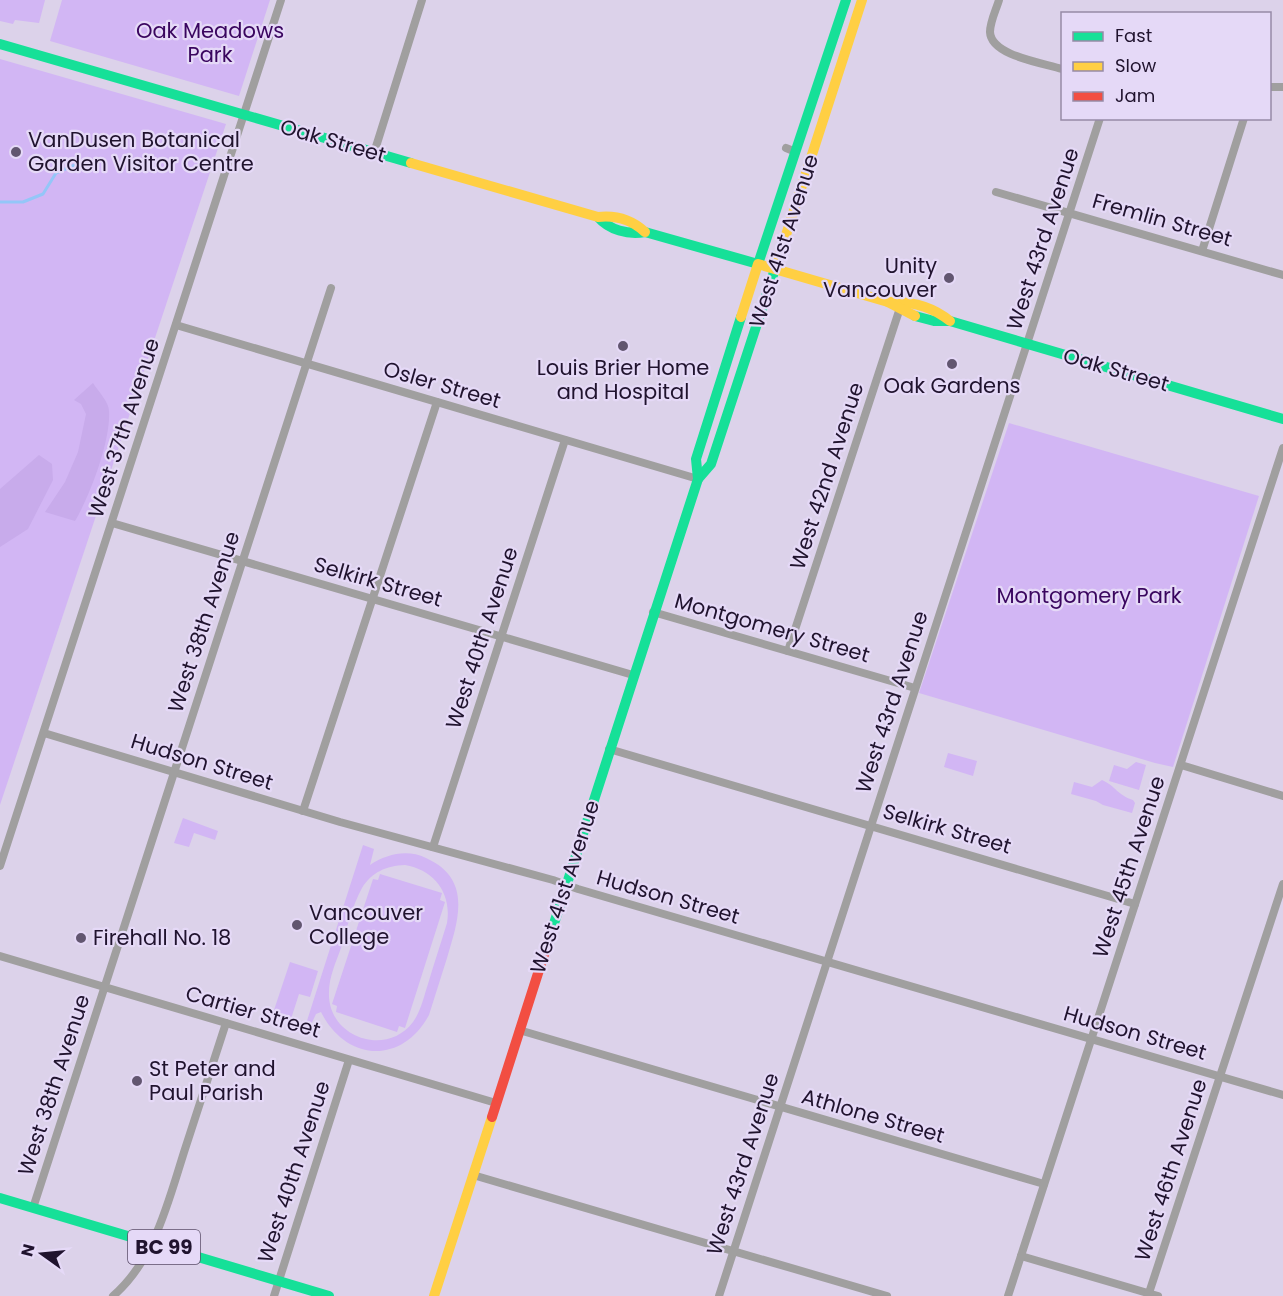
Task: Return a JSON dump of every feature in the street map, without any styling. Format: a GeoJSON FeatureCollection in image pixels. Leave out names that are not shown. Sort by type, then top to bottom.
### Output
{"type":"FeatureCollection","features":[{"type":"Feature","properties":{"kind":"main road","name":"West 41st Avenue"},"geometry":{"type":"LineString","coordinates":[[698,479],[696,459],[758,264],[791,150],[846,0]]}},
{"type":"Feature","properties":{"kind":"main road","name":"West 41st Avenue"},"geometry":{"type":"LineString","coordinates":[[434,1296],[653,612],[698,479],[711,464],[862,0]]}},
{"type":"Feature","properties":{"kind":"main road","name":"Oak Street"},"geometry":{"type":"LineString","coordinates":[[0,44],[598,217],[605,225],[633,234],[645,232],[888,302],[902,301],[941,312],[950,321]]}},
{"type":"Feature","properties":{"kind":"main road"},"geometry":{"type":"LineString","coordinates":[[791,150],[811,156]]}},
{"type":"Feature","properties":{"kind":"main road","name":"Oak Street"},"geometry":{"type":"LineString","coordinates":[[888,302],[899,311],[938,322],[950,321],[1283,419]]}},
{"type":"Feature","properties":{"kind":"main road","name":"BC 99"},"geometry":{"type":"LineString","coordinates":[[0,1198],[329,1296]]}},
{"type":"Feature","properties":{"kind":"street","name":"West 37th Avenue"},"geometry":{"type":"LineString","coordinates":[[0,866],[281,0]]}},
{"type":"Feature","properties":{"kind":"street"},"geometry":{"type":"LineString","coordinates":[[374,153],[422,0]]}},
{"type":"Feature","properties":{"kind":"street"},"geometry":{"type":"LineString","coordinates":[[999,0],[990,32],[992,40],[1005,52],[1061,69]]}},
{"type":"Feature","properties":{"kind":"street","name":"West 43rd Avenue"},"geometry":{"type":"LineString","coordinates":[[719,1296],[1099,120]]}},
{"type":"Feature","properties":{"kind":"street"},"geometry":{"type":"LineString","coordinates":[[1202,251],[1243,120]]}},
{"type":"Feature","properties":{"kind":"street","name":"Fremlin Street"},"geometry":{"type":"LineString","coordinates":[[996,192],[1283,275]]}},
{"type":"Feature","properties":{"kind":"street","name":"West 38th Avenue"},"geometry":{"type":"LineString","coordinates":[[33,1208],[331,288]]}},
{"type":"Feature","properties":{"kind":"street","name":"West 42nd Avenue"},"geometry":{"type":"LineString","coordinates":[[788,651],[899,311]]}},
{"type":"Feature","properties":{"kind":"street","name":"Osler Street"},"geometry":{"type":"LineString","coordinates":[[176,325],[698,479]]}},
{"type":"Feature","properties":{"kind":"street"},"geometry":{"type":"LineString","coordinates":[[303,811],[437,402]]}},
{"type":"Feature","properties":{"kind":"street","name":"West 40th Avenue"},"geometry":{"type":"LineString","coordinates":[[433,848],[565,440]]}},
{"type":"Feature","properties":{"kind":"street","name":"West 45th Avenue"},"geometry":{"type":"LineString","coordinates":[[1008,1296],[1283,448]]}},
{"type":"Feature","properties":{"kind":"street","name":"Selkirk Street"},"geometry":{"type":"LineString","coordinates":[[112,523],[633,675]]}},
{"type":"Feature","properties":{"kind":"street","name":"Montgomery Street"},"geometry":{"type":"LineString","coordinates":[[653,612],[915,688]]}},
{"type":"Feature","properties":{"kind":"street","name":"Hudson Street"},"geometry":{"type":"LineString","coordinates":[[44,733],[303,811],[566,885],[1283,1095]]}},
{"type":"Feature","properties":{"kind":"street","name":"Selkirk Street"},"geometry":{"type":"LineString","coordinates":[[609,749],[1136,904]]}},
{"type":"Feature","properties":{"kind":"street"},"geometry":{"type":"LineString","coordinates":[[1181,765],[1283,796]]}},
{"type":"Feature","properties":{"kind":"street","name":"West 46th Avenue"},"geometry":{"type":"LineString","coordinates":[[1152,1295],[1283,884]]}},
{"type":"Feature","properties":{"kind":"street","name":"Cartier Street"},"geometry":{"type":"LineString","coordinates":[[0,956],[496,1103]]}},
{"type":"Feature","properties":{"kind":"street"},"geometry":{"type":"LineString","coordinates":[[113,1296],[132,1277],[160,1224],[226,1023]]}},
{"type":"Feature","properties":{"kind":"street","name":"Athlone Street"},"geometry":{"type":"LineString","coordinates":[[519,1030],[1044,1184]]}},
{"type":"Feature","properties":{"kind":"street","name":"West 40th Avenue"},"geometry":{"type":"LineString","coordinates":[[274,1296],[349,1060]]}},
{"type":"Feature","properties":{"kind":"street"},"geometry":{"type":"LineString","coordinates":[[473,1175],[887,1296]]}},
{"type":"Feature","properties":{"kind":"street"},"geometry":{"type":"LineString","coordinates":[[1021,1256],[1152,1295]]}},
{"type":"Feature","properties":{"kind":"green space"},"geometry":{"type":"Polygon","coordinates":[[[0,0],[45,0],[39,23],[15,20],[13,24],[0,21],[0,0]]]}},
{"type":"Feature","properties":{"kind":"green space","name":"Oak Meadows Park"},"geometry":{"type":"Polygon","coordinates":[[[62,0],[270,0],[239,96],[50,41],[62,0]]]}},
{"type":"Feature","properties":{"kind":"green space"},"geometry":{"type":"Polygon","coordinates":[[[0,59],[226,124],[0,805],[0,59]]]}},
{"type":"Feature","properties":{"kind":"green space","name":"Montgomery Park"},"geometry":{"type":"Polygon","coordinates":[[[1009,423],[1259,496],[1173,767],[919,693],[1009,423]]]}},
{"type":"Feature","properties":{"kind":"green space"},"geometry":{"type":"Polygon","coordinates":[[[948,753],[977,761],[973,776],[944,767],[948,753]]]}},
{"type":"Feature","properties":{"kind":"green space"},"geometry":{"type":"Polygon","coordinates":[[[1136,762],[1146,765],[1139,790],[1109,781],[1114,765],[1127,769],[1136,762]]]}},
{"type":"Feature","properties":{"kind":"green space"},"geometry":{"type":"Polygon","coordinates":[[[1102,780],[1123,796],[1133,800],[1135,803],[1132,813],[1071,794],[1074,782],[1092,787],[1102,780]]]}},
{"type":"Feature","properties":{"kind":"green space"},"geometry":{"type":"Polygon","coordinates":[[[183,818],[218,831],[215,840],[194,833],[189,847],[174,843],[183,818]]]}},
{"type":"Feature","properties":{"kind":"green space"},"geometry":{"type":"Polygon","coordinates":[[[363,845],[374,849],[370,865],[383,858],[404,853],[419,855],[441,867],[451,877],[456,889],[458,916],[429,1015],[418,1031],[404,1043],[390,1049],[374,1051],[359,1048],[345,1041],[332,1029],[321,1012],[316,1014],[309,1029],[305,1027],[363,845]],[[405,865],[386,868],[366,882],[355,902],[331,975],[329,992],[331,1008],[337,1021],[348,1031],[360,1037],[374,1040],[388,1039],[402,1033],[413,1022],[422,1003],[447,923],[448,912],[444,893],[439,885],[424,872],[405,865]]]}},
{"type":"Feature","properties":{"kind":"green space"},"geometry":{"type":"Polygon","coordinates":[[[380,874],[442,893],[440,900],[445,902],[405,1028],[399,1026],[397,1032],[336,1012],[337,1006],[332,1004],[373,879],[378,880],[380,874]]]}},
{"type":"Feature","properties":{"kind":"green space"},"geometry":{"type":"Polygon","coordinates":[[[290,962],[318,971],[310,997],[299,994],[291,1019],[273,1013],[290,962]]]}},
{"type":"Feature","properties":{"kind":"shaded area"},"geometry":{"type":"Polygon","coordinates":[[[93,383],[107,404],[109,423],[98,468],[75,521],[45,512],[65,482],[78,452],[86,414],[81,404],[74,400],[93,383]]]}},
{"type":"Feature","properties":{"kind":"shaded area"},"geometry":{"type":"Polygon","coordinates":[[[39,455],[52,464],[53,480],[28,529],[0,547],[0,489],[39,455]]]}},
{"type":"Feature","properties":{"kind":"waterway"},"geometry":{"type":"LineString","coordinates":[[0,202],[23,202],[43,194],[56,173],[84,161]]}},
{"type":"Feature","properties":{"kind":"traffic: fast"},"geometry":{"type":"LineString","coordinates":[[598,217],[602,222],[619,230],[632,233],[645,232],[758,264],[846,0]]}},
{"type":"Feature","properties":{"kind":"traffic: fast"},"geometry":{"type":"LineString","coordinates":[[0,44],[411,163]]}},
{"type":"Feature","properties":{"kind":"traffic: fast"},"geometry":{"type":"LineString","coordinates":[[698,479],[711,464],[775,269]]}},
{"type":"Feature","properties":{"kind":"traffic: fast"},"geometry":{"type":"LineString","coordinates":[[915,316],[934,321],[950,321],[1283,419]]}},
{"type":"Feature","properties":{"kind":"traffic: fast"},"geometry":{"type":"LineString","coordinates":[[549,939],[698,479],[696,459],[741,317]]}},
{"type":"Feature","properties":{"kind":"traffic: fast"},"geometry":{"type":"LineString","coordinates":[[0,1198],[329,1296]]}},
{"type":"Feature","properties":{"kind":"traffic: slow"},"geometry":{"type":"LineString","coordinates":[[775,269],[862,0]]}},
{"type":"Feature","properties":{"kind":"traffic: slow"},"geometry":{"type":"LineString","coordinates":[[411,163],[598,217],[623,219],[635,224],[645,232]]}},
{"type":"Feature","properties":{"kind":"traffic: slow"},"geometry":{"type":"LineString","coordinates":[[741,317],[758,264],[888,302],[915,316]]}},
{"type":"Feature","properties":{"kind":"traffic: slow"},"geometry":{"type":"LineString","coordinates":[[888,302],[905,302],[921,306],[950,321]]}},
{"type":"Feature","properties":{"kind":"traffic: slow"},"geometry":{"type":"LineString","coordinates":[[434,1296],[492,1117]]}},
{"type":"Feature","properties":{"kind":"traffic: jam"},"geometry":{"type":"LineString","coordinates":[[492,1117],[549,939]]}},
{"type":"Feature","properties":{"kind":"place","name":"VanDusen Botanical Garden Visitor Centre"},"geometry":{"type":"Point","coordinates":[16,152]}},
{"type":"Feature","properties":{"kind":"place","name":"Unity Vancouver"},"geometry":{"type":"Point","coordinates":[949,278]}},
{"type":"Feature","properties":{"kind":"place","name":"Louis Brier Home and Hospital"},"geometry":{"type":"Point","coordinates":[623,346]}},
{"type":"Feature","properties":{"kind":"place","name":"Oak Gardens"},"geometry":{"type":"Point","coordinates":[952,364]}},
{"type":"Feature","properties":{"kind":"place","name":"Vancouver College"},"geometry":{"type":"Point","coordinates":[297,925]}},
{"type":"Feature","properties":{"kind":"place","name":"Firehall No. 18"},"geometry":{"type":"Point","coordinates":[81,938]}},
{"type":"Feature","properties":{"kind":"place","name":"St Peter and Paul Parish"},"geometry":{"type":"Point","coordinates":[137,1081]}}]}
